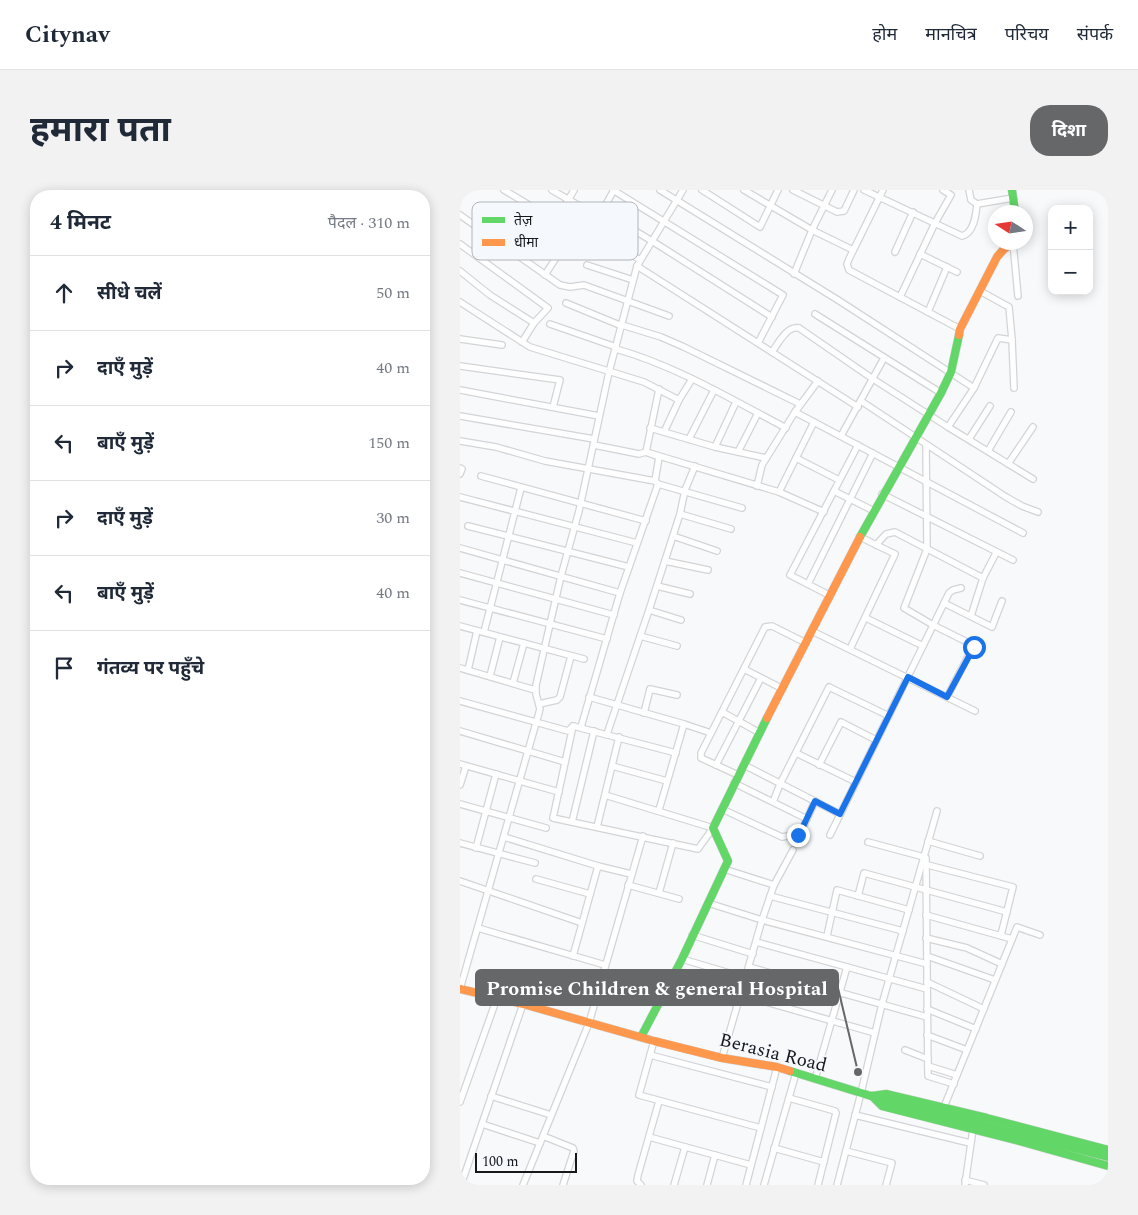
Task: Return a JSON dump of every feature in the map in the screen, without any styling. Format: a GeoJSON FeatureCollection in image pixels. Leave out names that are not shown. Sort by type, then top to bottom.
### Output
{"type":"FeatureCollection","features":[{"type":"Feature","properties":{"kind":"street"},"geometry":{"type":"LineString","coordinates":[[552,190],[572,202]]}},
{"type":"Feature","properties":{"kind":"street"},"geometry":{"type":"LineString","coordinates":[[568,200],[574,190]]}},
{"type":"Feature","properties":{"kind":"street"},"geometry":{"type":"LineString","coordinates":[[607,202],[614,190],[633,202]]}},
{"type":"Feature","properties":{"kind":"street"},"geometry":{"type":"LineString","coordinates":[[660,190],[974,388]]}},
{"type":"Feature","properties":{"kind":"street"},"geometry":{"type":"LineString","coordinates":[[460,989],[537,722],[540,709],[535,690],[555,600],[581,504],[609,372],[633,280],[638,263],[683,190]]}},
{"type":"Feature","properties":{"kind":"street"},"geometry":{"type":"LineString","coordinates":[[702,190],[760,227],[778,190]]}},
{"type":"Feature","properties":{"kind":"street"},"geometry":{"type":"LineString","coordinates":[[744,190],[812,230],[853,250]]}},
{"type":"Feature","properties":{"kind":"street"},"geometry":{"type":"LineString","coordinates":[[793,190],[837,212],[844,211],[854,190]]}},
{"type":"Feature","properties":{"kind":"street"},"geometry":{"type":"LineString","coordinates":[[794,274],[812,230],[832,190]]}},
{"type":"Feature","properties":{"kind":"street"},"geometry":{"type":"LineString","coordinates":[[864,190],[962,236],[970,231],[976,216],[977,204]]}},
{"type":"Feature","properties":{"kind":"street"},"geometry":{"type":"LineString","coordinates":[[883,190],[847,264],[849,270],[960,329]]}},
{"type":"Feature","properties":{"kind":"street"},"geometry":{"type":"LineString","coordinates":[[900,297],[935,223],[951,195],[943,190]]}},
{"type":"Feature","properties":{"kind":"street"},"geometry":{"type":"LineString","coordinates":[[968,190],[971,200],[977,204],[1012,194]]}},
{"type":"Feature","properties":{"kind":"street"},"geometry":{"type":"LineString","coordinates":[[507,191],[525,202]]}},
{"type":"Feature","properties":{"kind":"street"},"geometry":{"type":"LineString","coordinates":[[638,205],[783,295],[758,343]]}},
{"type":"Feature","properties":{"kind":"street"},"geometry":{"type":"LineString","coordinates":[[895,252],[913,212]]}},
{"type":"Feature","properties":{"kind":"street"},"geometry":{"type":"LineString","coordinates":[[460,216],[472,224]]}},
{"type":"Feature","properties":{"kind":"street"},"geometry":{"type":"LineString","coordinates":[[638,233],[772,317]]}},
{"type":"Feature","properties":{"kind":"street"},"geometry":{"type":"LineString","coordinates":[[460,244],[472,253]]}},
{"type":"Feature","properties":{"kind":"street"},"geometry":{"type":"LineString","coordinates":[[573,726],[553,818],[698,848],[713,828],[829,595],[882,494],[951,372],[960,329],[997,257],[1003,250]]}},
{"type":"Feature","properties":{"kind":"street"},"geometry":{"type":"LineString","coordinates":[[1014,250],[1018,296]]}},
{"type":"Feature","properties":{"kind":"street"},"geometry":{"type":"LineString","coordinates":[[920,254],[957,272]]}},
{"type":"Feature","properties":{"kind":"street"},"geometry":{"type":"LineString","coordinates":[[482,260],[548,308],[534,323],[522,342]]}},
{"type":"Feature","properties":{"kind":"street"},"geometry":{"type":"LineString","coordinates":[[523,260],[545,275],[570,288],[584,285],[669,316]]}},
{"type":"Feature","properties":{"kind":"street"},"geometry":{"type":"LineString","coordinates":[[545,275],[555,260]]}},
{"type":"Feature","properties":{"kind":"street"},"geometry":{"type":"LineString","coordinates":[[634,260],[818,381],[915,437],[1022,506],[1038,512]]}},
{"type":"Feature","properties":{"kind":"street"},"geometry":{"type":"LineString","coordinates":[[587,265],[633,280]]}},
{"type":"Feature","properties":{"kind":"street"},"geometry":{"type":"LineString","coordinates":[[928,312],[947,267]]}},
{"type":"Feature","properties":{"kind":"street"},"geometry":{"type":"LineString","coordinates":[[460,271],[490,295],[534,323]]}},
{"type":"Feature","properties":{"kind":"street"},"geometry":{"type":"LineString","coordinates":[[980,291],[1009,307],[1014,388]]}},
{"type":"Feature","properties":{"kind":"street"},"geometry":{"type":"LineString","coordinates":[[460,302],[530,347],[644,382],[679,400]]}},
{"type":"Feature","properties":{"kind":"street"},"geometry":{"type":"LineString","coordinates":[[566,304],[661,337],[800,404]]}},
{"type":"Feature","properties":{"kind":"street"},"geometry":{"type":"LineString","coordinates":[[815,314],[940,393]]}},
{"type":"Feature","properties":{"kind":"street"},"geometry":{"type":"LineString","coordinates":[[550,324],[642,357],[692,379],[786,428]]}},
{"type":"Feature","properties":{"kind":"street"},"geometry":{"type":"LineString","coordinates":[[772,352],[790,329],[795,327],[948,427],[1033,479]]}},
{"type":"Feature","properties":{"kind":"street"},"geometry":{"type":"LineString","coordinates":[[948,427],[974,388],[998,338],[1012,340]]}},
{"type":"Feature","properties":{"kind":"street"},"geometry":{"type":"LineString","coordinates":[[460,339],[502,345]]}},
{"type":"Feature","properties":{"kind":"street"},"geometry":{"type":"LineString","coordinates":[[841,436],[884,358]]}},
{"type":"Feature","properties":{"kind":"street"},"geometry":{"type":"LineString","coordinates":[[460,366],[560,380],[553,407]]}},
{"type":"Feature","properties":{"kind":"street"},"geometry":{"type":"LineString","coordinates":[[664,432],[679,400],[692,379]]}},
{"type":"Feature","properties":{"kind":"street"},"geometry":{"type":"LineString","coordinates":[[757,486],[762,465],[766,458],[800,404],[818,381]]}},
{"type":"Feature","properties":{"kind":"street"},"geometry":{"type":"LineString","coordinates":[[646,452],[659,389]]}},
{"type":"Feature","properties":{"kind":"street"},"geometry":{"type":"LineString","coordinates":[[460,390],[599,416]]}},
{"type":"Feature","properties":{"kind":"street"},"geometry":{"type":"LineString","coordinates":[[689,439],[714,390]]}},
{"type":"Feature","properties":{"kind":"street"},"geometry":{"type":"LineString","coordinates":[[715,447],[736,402]]}},
{"type":"Feature","properties":{"kind":"street"},"geometry":{"type":"LineString","coordinates":[[969,439],[990,406]]}},
{"type":"Feature","properties":{"kind":"street"},"geometry":{"type":"LineString","coordinates":[[795,412],[1023,533]]}},
{"type":"Feature","properties":{"kind":"street"},"geometry":{"type":"LineString","coordinates":[[988,451],[1012,412]]}},
{"type":"Feature","properties":{"kind":"street"},"geometry":{"type":"LineString","coordinates":[[738,452],[758,413]]}},
{"type":"Feature","properties":{"kind":"street"},"geometry":{"type":"LineString","coordinates":[[460,416],[594,442],[639,454],[646,452],[779,492],[824,512]]}},
{"type":"Feature","properties":{"kind":"street"},"geometry":{"type":"LineString","coordinates":[[779,492],[814,422]]}},
{"type":"Feature","properties":{"kind":"street"},"geometry":{"type":"LineString","coordinates":[[1008,464],[1033,427]]}},
{"type":"Feature","properties":{"kind":"street"},"geometry":{"type":"LineString","coordinates":[[650,428],[715,447],[766,458]]}},
{"type":"Feature","properties":{"kind":"street"},"geometry":{"type":"LineString","coordinates":[[460,441],[656,482],[742,508]]}},
{"type":"Feature","properties":{"kind":"street"},"geometry":{"type":"LineString","coordinates":[[829,595],[790,575],[858,445]]}},
{"type":"Feature","properties":{"kind":"street"},"geometry":{"type":"LineString","coordinates":[[926,445],[927,549],[904,608],[933,626],[974,647],[947,697]]}},
{"type":"Feature","properties":{"kind":"street"},"geometry":{"type":"LineString","coordinates":[[581,727],[620,593],[646,521],[656,482],[659,457],[646,452]]}},
{"type":"Feature","properties":{"kind":"street"},"geometry":{"type":"LineString","coordinates":[[808,584],[873,453]]}},
{"type":"Feature","properties":{"kind":"street"},"geometry":{"type":"LineString","coordinates":[[796,458],[839,480]]}},
{"type":"Feature","properties":{"kind":"street"},"geometry":{"type":"LineString","coordinates":[[607,734],[650,610],[695,466]]}},
{"type":"Feature","properties":{"kind":"street"},"geometry":{"type":"LineString","coordinates":[[460,468],[462,469],[460,474]]}},
{"type":"Feature","properties":{"kind":"street"},"geometry":{"type":"LineString","coordinates":[[481,476],[646,521]]}},
{"type":"Feature","properties":{"kind":"street"},"geometry":{"type":"LineString","coordinates":[[484,632],[521,488]]}},
{"type":"Feature","properties":{"kind":"street"},"geometry":{"type":"LineString","coordinates":[[834,491],[874,511]]}},
{"type":"Feature","properties":{"kind":"street"},"geometry":{"type":"LineString","coordinates":[[882,494],[1013,560]]}},
{"type":"Feature","properties":{"kind":"street"},"geometry":{"type":"LineString","coordinates":[[460,497],[637,543]]}},
{"type":"Feature","properties":{"kind":"street"},"geometry":{"type":"LineString","coordinates":[[680,514],[731,529]]}},
{"type":"Feature","properties":{"kind":"street"},"geometry":{"type":"LineString","coordinates":[[468,526],[629,567]]}},
{"type":"Feature","properties":{"kind":"street"},"geometry":{"type":"LineString","coordinates":[[876,545],[886,534],[894,532],[983,578]]}},
{"type":"Feature","properties":{"kind":"street"},"geometry":{"type":"LineString","coordinates":[[673,536],[717,551]]}},
{"type":"Feature","properties":{"kind":"street"},"geometry":{"type":"LineString","coordinates":[[850,649],[895,554],[860,537]]}},
{"type":"Feature","properties":{"kind":"street"},"geometry":{"type":"LineString","coordinates":[[460,548],[620,593]]}},
{"type":"Feature","properties":{"kind":"street"},"geometry":{"type":"LineString","coordinates":[[971,616],[983,578],[996,553]]}},
{"type":"Feature","properties":{"kind":"street"},"geometry":{"type":"LineString","coordinates":[[665,561],[708,570]]}},
{"type":"Feature","properties":{"kind":"street"},"geometry":{"type":"LineString","coordinates":[[460,574],[614,615]]}},
{"type":"Feature","properties":{"kind":"street"},"geometry":{"type":"LineString","coordinates":[[657,586],[690,594]]}},
{"type":"Feature","properties":{"kind":"street"},"geometry":{"type":"LineString","coordinates":[[830,835],[949,593],[961,588]]}},
{"type":"Feature","properties":{"kind":"street"},"geometry":{"type":"LineString","coordinates":[[460,600],[607,639]]}},
{"type":"Feature","properties":{"kind":"street"},"geometry":{"type":"LineString","coordinates":[[944,603],[992,626],[1002,601]]}},
{"type":"Feature","properties":{"kind":"street"},"geometry":{"type":"LineString","coordinates":[[650,610],[681,620]]}},
{"type":"Feature","properties":{"kind":"street"},"geometry":{"type":"LineString","coordinates":[[866,618],[923,646]]}},
{"type":"Feature","properties":{"kind":"street"},"geometry":{"type":"LineString","coordinates":[[460,626],[584,659]]}},
{"type":"Feature","properties":{"kind":"street"},"geometry":{"type":"LineString","coordinates":[[738,775],[700,756],[765,627],[772,626],[806,643]]}},
{"type":"Feature","properties":{"kind":"street"},"geometry":{"type":"LineString","coordinates":[[468,670],[477,631]]}},
{"type":"Feature","properties":{"kind":"street"},"geometry":{"type":"LineString","coordinates":[[812,631],[908,677],[975,712]]}},
{"type":"Feature","properties":{"kind":"street"},"geometry":{"type":"LineString","coordinates":[[640,636],[677,646]]}},
{"type":"Feature","properties":{"kind":"street"},"geometry":{"type":"LineString","coordinates":[[490,676],[500,637]]}},
{"type":"Feature","properties":{"kind":"street"},"geometry":{"type":"LineString","coordinates":[[513,683],[524,643]]}},
{"type":"Feature","properties":{"kind":"street"},"geometry":{"type":"LineString","coordinates":[[539,704],[557,700],[560,697],[571,656]]}},
{"type":"Feature","properties":{"kind":"street"},"geometry":{"type":"LineString","coordinates":[[460,668],[535,690]]}},
{"type":"Feature","properties":{"kind":"street"},"geometry":{"type":"LineString","coordinates":[[744,669],[783,689]]}},
{"type":"Feature","properties":{"kind":"street"},"geometry":{"type":"LineString","coordinates":[[716,765],[762,678]]}},
{"type":"Feature","properties":{"kind":"street"},"geometry":{"type":"LineString","coordinates":[[773,802],[780,784],[829,687],[888,716]]}},
{"type":"Feature","properties":{"kind":"street"},"geometry":{"type":"LineString","coordinates":[[644,713],[650,689],[677,695]]}},
{"type":"Feature","properties":{"kind":"street"},"geometry":{"type":"LineString","coordinates":[[590,697],[711,733]]}},
{"type":"Feature","properties":{"kind":"street"},"geometry":{"type":"LineString","coordinates":[[460,700],[568,731],[573,726]]}},
{"type":"Feature","properties":{"kind":"street"},"geometry":{"type":"LineString","coordinates":[[722,712],[760,732]]}},
{"type":"Feature","properties":{"kind":"street"},"geometry":{"type":"LineString","coordinates":[[819,764],[841,722],[876,740]]}},
{"type":"Feature","properties":{"kind":"street"},"geometry":{"type":"LineString","coordinates":[[659,810],[684,724]]}},
{"type":"Feature","properties":{"kind":"street"},"geometry":{"type":"LineString","coordinates":[[573,726],[676,753]]}},
{"type":"Feature","properties":{"kind":"street"},"geometry":{"type":"LineString","coordinates":[[460,731],[565,762]]}},
{"type":"Feature","properties":{"kind":"street"},"geometry":{"type":"LineString","coordinates":[[572,822],[594,731]]}},
{"type":"Feature","properties":{"kind":"street"},"geometry":{"type":"LineString","coordinates":[[597,826],[619,737]]}},
{"type":"Feature","properties":{"kind":"street"},"geometry":{"type":"LineString","coordinates":[[796,753],[856,782]]}},
{"type":"Feature","properties":{"kind":"street"},"geometry":{"type":"LineString","coordinates":[[460,785],[463,765],[559,792]]}},
{"type":"Feature","properties":{"kind":"street"},"geometry":{"type":"LineString","coordinates":[[744,765],[840,814]]}},
{"type":"Feature","properties":{"kind":"street"},"geometry":{"type":"LineString","coordinates":[[612,766],[667,781]]}},
{"type":"Feature","properties":{"kind":"street"},"geometry":{"type":"LineString","coordinates":[[476,848],[496,774]]}},
{"type":"Feature","properties":{"kind":"street"},"geometry":{"type":"LineString","coordinates":[[734,784],[807,819]]}},
{"type":"Feature","properties":{"kind":"street"},"geometry":{"type":"LineString","coordinates":[[605,795],[713,828],[728,861],[682,959],[641,1037]]}},
{"type":"Feature","properties":{"kind":"street"},"geometry":{"type":"LineString","coordinates":[[722,809],[784,838],[800,834],[815,801]]}},
{"type":"Feature","properties":{"kind":"street"},"geometry":{"type":"LineString","coordinates":[[460,804],[546,828]]}},
{"type":"Feature","properties":{"kind":"street"},"geometry":{"type":"LineString","coordinates":[[837,1185],[882,1004],[937,811]]}},
{"type":"Feature","properties":{"kind":"street"},"geometry":{"type":"LineString","coordinates":[[523,1185],[589,1023],[643,836]]}},
{"type":"Feature","properties":{"kind":"street"},"geometry":{"type":"LineString","coordinates":[[504,837],[598,866],[631,874]]}},
{"type":"Feature","properties":{"kind":"street"},"geometry":{"type":"LineString","coordinates":[[928,841],[980,856]]}},
{"type":"Feature","properties":{"kind":"street"},"geometry":{"type":"LineString","coordinates":[[868,842],[1013,887],[1001,935]]}},
{"type":"Feature","properties":{"kind":"street"},"geometry":{"type":"LineString","coordinates":[[460,843],[499,855],[535,863]]}},
{"type":"Feature","properties":{"kind":"street"},"geometry":{"type":"LineString","coordinates":[[659,893],[672,843]]}},
{"type":"Feature","properties":{"kind":"street"},"geometry":{"type":"LineString","coordinates":[[722,1058],[770,896],[793,850]]}},
{"type":"Feature","properties":{"kind":"street"},"geometry":{"type":"LineString","coordinates":[[924,859],[928,1076],[954,1084]]}},
{"type":"Feature","properties":{"kind":"street"},"geometry":{"type":"LineString","coordinates":[[573,956],[598,866]]}},
{"type":"Feature","properties":{"kind":"street"},"geometry":{"type":"LineString","coordinates":[[724,869],[774,885]]}},
{"type":"Feature","properties":{"kind":"street"},"geometry":{"type":"LineString","coordinates":[[858,896],[864,873],[1007,912]]}},
{"type":"Feature","properties":{"kind":"street"},"geometry":{"type":"LineString","coordinates":[[536,879],[590,894]]}},
{"type":"Feature","properties":{"kind":"street"},"geometry":{"type":"LineString","coordinates":[[460,882],[582,923]]}},
{"type":"Feature","properties":{"kind":"street"},"geometry":{"type":"LineString","coordinates":[[628,885],[679,899]]}},
{"type":"Feature","properties":{"kind":"street"},"geometry":{"type":"LineString","coordinates":[[826,936],[837,890],[909,910]]}},
{"type":"Feature","properties":{"kind":"street"},"geometry":{"type":"LineString","coordinates":[[770,896],[903,931]]}},
{"type":"Feature","properties":{"kind":"street"},"geometry":{"type":"LineString","coordinates":[[708,903],[762,920],[927,964]]}},
{"type":"Feature","properties":{"kind":"street"},"geometry":{"type":"LineString","coordinates":[[926,915],[1012,939]]}},
{"type":"Feature","properties":{"kind":"street"},"geometry":{"type":"LineString","coordinates":[[944,1107],[1017,927],[1040,935]]}},
{"type":"Feature","properties":{"kind":"street"},"geometry":{"type":"LineString","coordinates":[[478,928],[605,965]]}},
{"type":"Feature","properties":{"kind":"street"},"geometry":{"type":"LineString","coordinates":[[692,935],[753,954]]}},
{"type":"Feature","properties":{"kind":"street"},"geometry":{"type":"LineString","coordinates":[[926,938],[967,948],[1002,964]]}},
{"type":"Feature","properties":{"kind":"street"},"geometry":{"type":"LineString","coordinates":[[756,942],[889,978],[927,986],[984,1009]]}},
{"type":"Feature","properties":{"kind":"street"},"geometry":{"type":"LineString","coordinates":[[927,956],[996,980]]}},
{"type":"Feature","properties":{"kind":"street"},"geometry":{"type":"LineString","coordinates":[[682,959],[746,978]]}},
{"type":"Feature","properties":{"kind":"street"},"geometry":{"type":"LineString","coordinates":[[749,966],[927,1017]]}},
{"type":"Feature","properties":{"kind":"street"},"geometry":{"type":"LineString","coordinates":[[814,1079],[847,967]]}},
{"type":"Feature","properties":{"kind":"street"},"geometry":{"type":"LineString","coordinates":[[668,984],[738,1004]]}},
{"type":"Feature","properties":{"kind":"street","name":"Berasia Road"},"geometry":{"type":"LineString","coordinates":[[460,989],[523,1004],[722,1058],[777,1067],[871,1096],[1108,1157]]}},
{"type":"Feature","properties":{"kind":"street"},"geometry":{"type":"LineString","coordinates":[[741,995],[875,1034]]}},
{"type":"Feature","properties":{"kind":"street"},"geometry":{"type":"LineString","coordinates":[[460,1102],[497,998]]}},
{"type":"Feature","properties":{"kind":"street"},"geometry":{"type":"LineString","coordinates":[[462,1184],[523,1004]]}},
{"type":"Feature","properties":{"kind":"street"},"geometry":{"type":"LineString","coordinates":[[927,1009],[976,1029]]}},
{"type":"Feature","properties":{"kind":"street"},"geometry":{"type":"LineString","coordinates":[[927,1035],[968,1050]]}},
{"type":"Feature","properties":{"kind":"street"},"geometry":{"type":"LineString","coordinates":[[654,1041],[639,1095],[761,1128]]}},
{"type":"Feature","properties":{"kind":"street"},"geometry":{"type":"LineString","coordinates":[[904,1050],[928,1063],[957,1075]]}},
{"type":"Feature","properties":{"kind":"street"},"geometry":{"type":"LineString","coordinates":[[650,1055],[772,1087]]}},
{"type":"Feature","properties":{"kind":"street"},"geometry":{"type":"LineString","coordinates":[[746,1185],[777,1067]]}},
{"type":"Feature","properties":{"kind":"street"},"geometry":{"type":"LineString","coordinates":[[765,1185],[796,1073]]}},
{"type":"Feature","properties":{"kind":"street"},"geometry":{"type":"LineString","coordinates":[[871,1096],[886,1094],[944,1107],[1108,1150]]}},
{"type":"Feature","properties":{"kind":"street"},"geometry":{"type":"LineString","coordinates":[[491,1096],[551,1115]]}},
{"type":"Feature","properties":{"kind":"street"},"geometry":{"type":"LineString","coordinates":[[871,1096],[882,1106],[973,1128],[1108,1166]]}},
{"type":"Feature","properties":{"kind":"street"},"geometry":{"type":"LineString","coordinates":[[789,1098],[835,1111],[836,1113],[818,1185]]}},
{"type":"Feature","properties":{"kind":"street"},"geometry":{"type":"LineString","coordinates":[[640,1185],[637,1181],[638,1175],[659,1101]]}},
{"type":"Feature","properties":{"kind":"street"},"geometry":{"type":"LineString","coordinates":[[855,1116],[970,1143]]}},
{"type":"Feature","properties":{"kind":"street"},"geometry":{"type":"LineString","coordinates":[[482,1124],[540,1144]]}},
{"type":"Feature","properties":{"kind":"street"},"geometry":{"type":"LineString","coordinates":[[973,1128],[965,1182],[984,1185]]}},
{"type":"Feature","properties":{"kind":"street"},"geometry":{"type":"LineString","coordinates":[[543,1136],[573,1148],[574,1154],[563,1185]]}},
{"type":"Feature","properties":{"kind":"street"},"geometry":{"type":"LineString","coordinates":[[649,1137],[751,1165]]}},
{"type":"Feature","properties":{"kind":"street"},"geometry":{"type":"LineString","coordinates":[[674,1185],[686,1147]]}},
{"type":"Feature","properties":{"kind":"street"},"geometry":{"type":"LineString","coordinates":[[774,1148],[824,1162]]}},
{"type":"Feature","properties":{"kind":"street"},"geometry":{"type":"LineString","coordinates":[[846,1151],[892,1163],[886,1185]]}},
{"type":"Feature","properties":{"kind":"street"},"geometry":{"type":"LineString","coordinates":[[707,1185],[715,1155]]}},
{"type":"Feature","properties":{"kind":"traffic: fast"},"geometry":{"type":"LineString","coordinates":[[1012,190],[1014,205]]}},
{"type":"Feature","properties":{"kind":"traffic: fast"},"geometry":{"type":"LineString","coordinates":[[860,537],[941,393],[951,372],[959,335]]}},
{"type":"Feature","properties":{"kind":"traffic: fast"},"geometry":{"type":"LineString","coordinates":[[641,1037],[682,959],[728,861],[713,828],[767,718]]}},
{"type":"Feature","properties":{"kind":"traffic: fast"},"geometry":{"type":"LineString","coordinates":[[790,1071],[871,1096],[1108,1157]]}},
{"type":"Feature","properties":{"kind":"traffic: fast"},"geometry":{"type":"LineString","coordinates":[[872,1096],[886,1094],[1108,1150]]}},
{"type":"Feature","properties":{"kind":"traffic: fast"},"geometry":{"type":"LineString","coordinates":[[872,1096],[882,1106],[1108,1166]]}},
{"type":"Feature","properties":{"kind":"traffic: slow"},"geometry":{"type":"LineString","coordinates":[[959,335],[960,329],[997,257],[1003,250]]}},
{"type":"Feature","properties":{"kind":"traffic: slow"},"geometry":{"type":"LineString","coordinates":[[767,718],[860,537]]}},
{"type":"Feature","properties":{"kind":"traffic: slow"},"geometry":{"type":"LineString","coordinates":[[460,989],[523,1004],[722,1058],[790,1071]]}},
{"type":"Feature","properties":{"kind":"place","name":"Promise Children & general Hospital"},"geometry":{"type":"Point","coordinates":[858,1072]}},
{"type":"Feature","properties":{"kind":"route"},"geometry":{"type":"LineString","coordinates":[[798,835],[815,801],[840,814],[908,677],[947,697],[974,647]]}}]}
